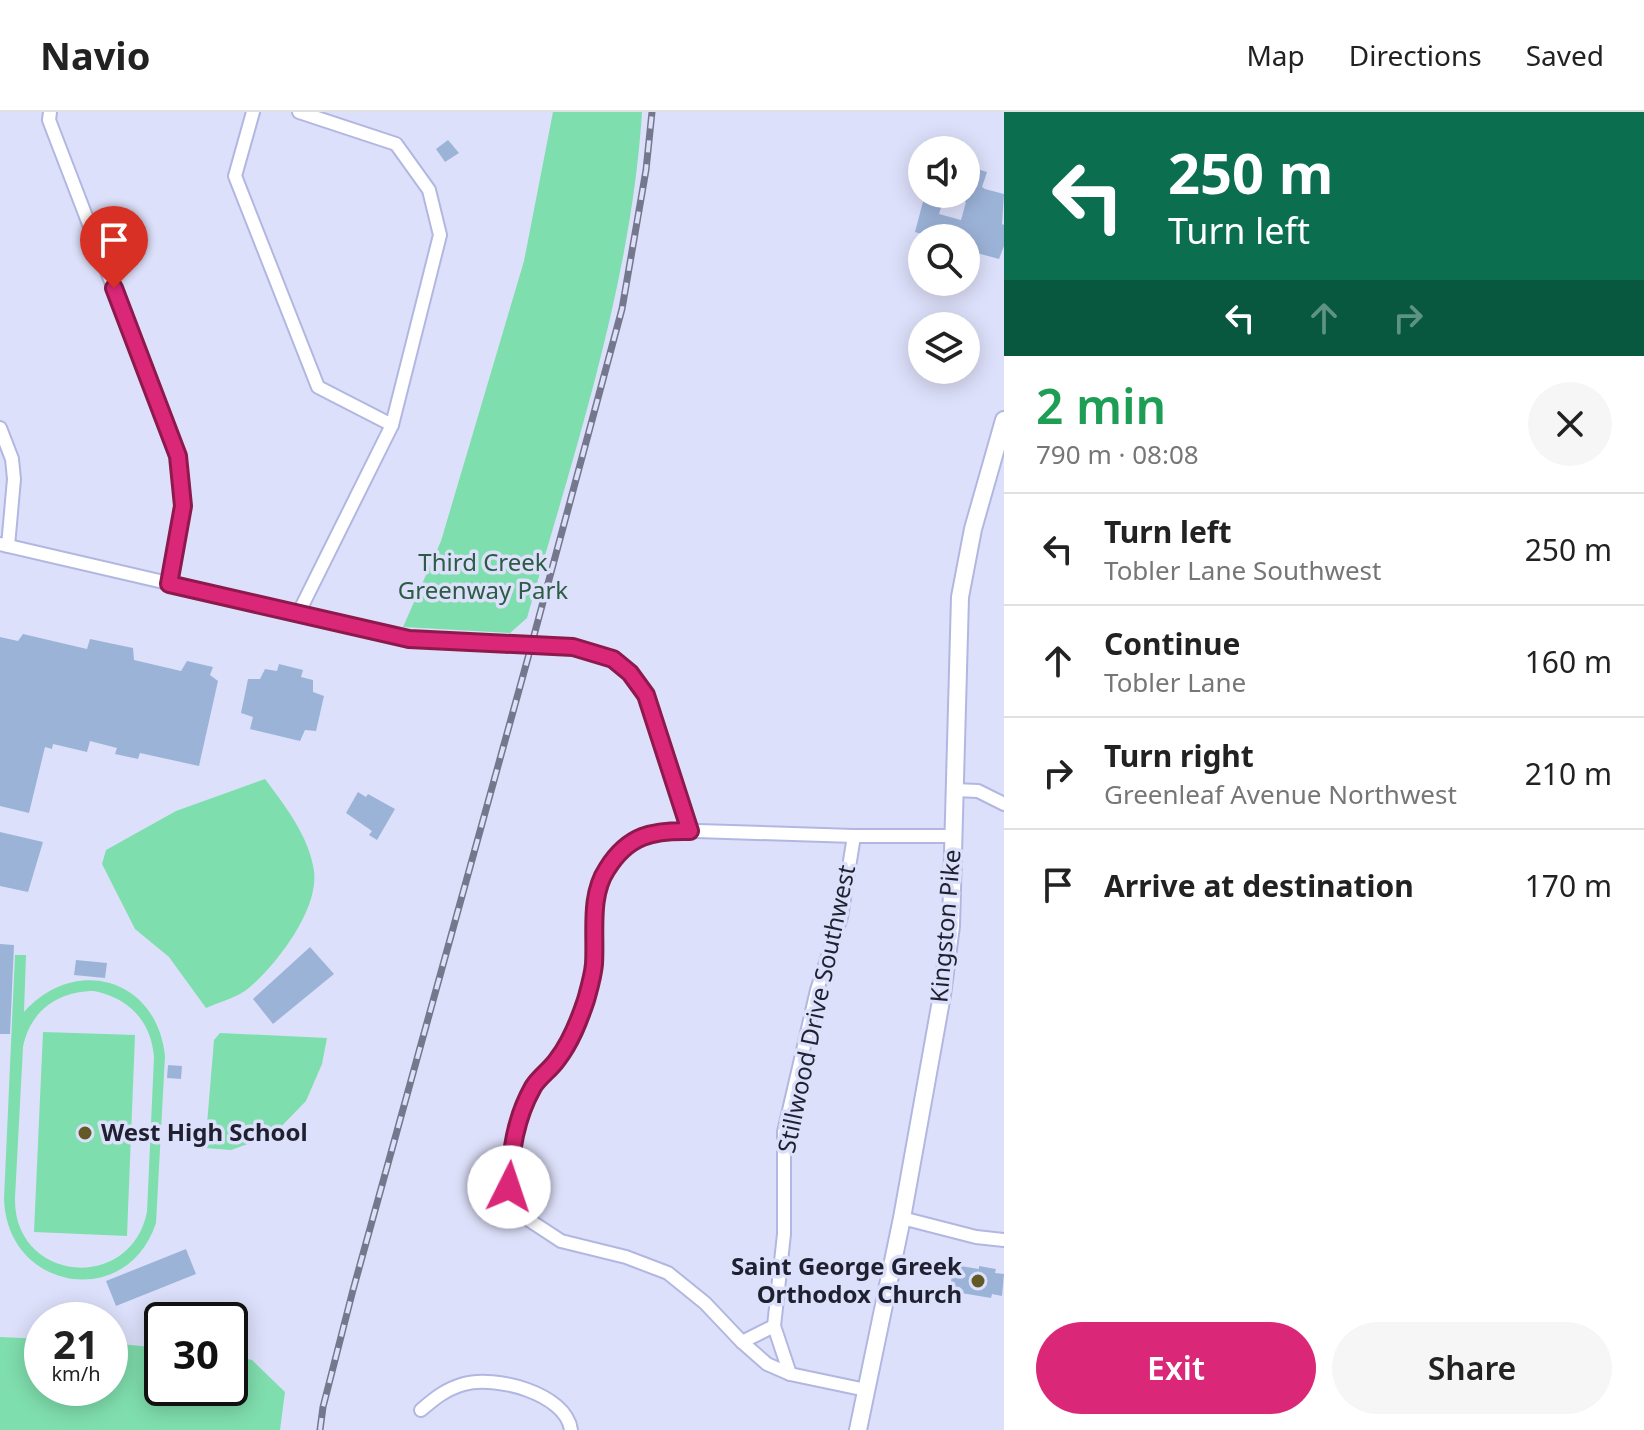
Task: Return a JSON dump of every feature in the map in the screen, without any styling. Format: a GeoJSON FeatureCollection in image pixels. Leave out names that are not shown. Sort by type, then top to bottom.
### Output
{"type":"FeatureCollection","features":[{"type":"Feature","properties":{"kind":"main road","name":"Kingston Pike"},"geometry":{"type":"LineString","coordinates":[[858,1430],[902,1218],[942,995],[951,926],[960,597],[973,529],[1004,420]]}},
{"type":"Feature","properties":{"kind":"street"},"geometry":{"type":"LineString","coordinates":[[50,112],[49,120],[178,456],[183,506],[169,584]]}},
{"type":"Feature","properties":{"kind":"street"},"geometry":{"type":"LineString","coordinates":[[253,112],[235,176],[318,387],[392,425]]}},
{"type":"Feature","properties":{"kind":"street"},"geometry":{"type":"LineString","coordinates":[[298,614],[392,425],[440,235],[429,190],[396,144],[299,112]]}},
{"type":"Feature","properties":{"kind":"street"},"geometry":{"type":"LineString","coordinates":[[0,428],[12,459],[14,479],[4,545],[409,639],[573,647],[613,659],[630,673],[646,695],[690,831]]}},
{"type":"Feature","properties":{"kind":"street"},"geometry":{"type":"LineString","coordinates":[[955,790],[978,791],[1004,804]]}},
{"type":"Feature","properties":{"kind":"street"},"geometry":{"type":"LineString","coordinates":[[866,1390],[790,1374],[767,1364],[705,1303],[668,1273],[626,1257],[561,1241],[529,1220],[509,1187],[512,1147],[519,1114],[534,1084],[557,1060],[575,1030],[586,999],[594,967],[595,901],[605,871],[620,851],[641,836],[666,830],[954,836]]}},
{"type":"Feature","properties":{"kind":"street","name":"Stillwood Drive Southwest"},"geometry":{"type":"LineString","coordinates":[[790,1374],[774,1326],[784,1234],[784,1132],[817,990],[841,917],[854,836]]}},
{"type":"Feature","properties":{"kind":"street"},"geometry":{"type":"LineString","coordinates":[[902,1218],[976,1237],[1004,1240]]}},
{"type":"Feature","properties":{"kind":"street"},"geometry":{"type":"LineString","coordinates":[[742,1342],[774,1326]]}},
{"type":"Feature","properties":{"kind":"street"},"geometry":{"type":"LineString","coordinates":[[421,1410],[444,1390],[468,1382],[500,1385],[532,1391],[553,1401],[562,1409],[571,1430]]}},
{"type":"Feature","properties":{"kind":"green space","name":"Third Creek Greenway Park"},"geometry":{"type":"Polygon","coordinates":[[[553,112],[642,112],[636,177],[613,304],[581,431],[527,618],[510,633],[403,627],[441,541],[524,261],[553,112]]]}},
{"type":"Feature","properties":{"kind":"green space"},"geometry":{"type":"Polygon","coordinates":[[[265,779],[295,822],[307,846],[314,871],[310,902],[284,950],[261,977],[240,994],[206,1008],[169,957],[135,929],[102,864],[106,850],[176,811],[265,779]]]}},
{"type":"Feature","properties":{"kind":"green space"},"geometry":{"type":"Polygon","coordinates":[[[15,955],[26,955],[24,1012],[44,994],[66,984],[89,980],[111,983],[130,993],[147,1008],[159,1029],[165,1056],[156,1223],[141,1251],[120,1269],[96,1278],[70,1278],[46,1270],[25,1254],[10,1230],[4,1199],[15,955]],[[81,992],[58,999],[39,1013],[23,1047],[15,1198],[19,1226],[32,1247],[51,1261],[74,1267],[97,1266],[119,1256],[136,1238],[147,1212],[152,1044],[136,1013],[107,994],[81,992]]]}},
{"type":"Feature","properties":{"kind":"green space","name":"West High School"},"geometry":{"type":"Polygon","coordinates":[[[43,1032],[135,1035],[127,1236],[34,1232],[43,1032]]]}},
{"type":"Feature","properties":{"kind":"green space"},"geometry":{"type":"Polygon","coordinates":[[[220,1033],[327,1038],[322,1064],[306,1101],[273,1135],[231,1150],[205,1148],[214,1040],[220,1033]]]}},
{"type":"Feature","properties":{"kind":"green space"},"geometry":{"type":"Polygon","coordinates":[[[0,1337],[24,1338],[24,1406],[128,1406],[128,1345],[144,1346],[144,1406],[248,1406],[248,1359],[285,1392],[280,1430],[0,1430],[0,1337]]]}},
{"type":"Feature","properties":{"kind":"building"},"geometry":{"type":"Polygon","coordinates":[[[448,140],[459,153],[445,162],[436,149],[448,140]]]}},
{"type":"Feature","properties":{"kind":"building"},"geometry":{"type":"Polygon","coordinates":[[[980,170],[987,172],[982,187],[1004,194],[1004,246],[999,259],[980,254],[980,224],[917,224],[921,208],[941,208],[939,214],[961,220],[964,208],[980,208],[980,170]]]}},
{"type":"Feature","properties":{"kind":"building"},"geometry":{"type":"Polygon","coordinates":[[[23,634],[87,649],[90,639],[133,648],[134,660],[181,671],[187,661],[213,667],[210,675],[218,681],[199,766],[140,753],[138,759],[115,754],[117,748],[90,741],[87,752],[53,744],[52,749],[45,747],[29,813],[0,806],[0,637],[18,641],[23,634]]]}},
{"type":"Feature","properties":{"kind":"building"},"geometry":{"type":"Polygon","coordinates":[[[279,664],[303,670],[301,677],[313,680],[313,692],[324,696],[316,731],[305,730],[300,741],[250,729],[253,717],[241,713],[248,679],[260,679],[265,669],[277,671],[279,664]]]}},
{"type":"Feature","properties":{"kind":"building"},"geometry":{"type":"Polygon","coordinates":[[[358,792],[395,809],[377,840],[369,835],[372,831],[346,813],[358,792]]]}},
{"type":"Feature","properties":{"kind":"building"},"geometry":{"type":"Polygon","coordinates":[[[0,832],[43,842],[28,892],[0,886],[0,832]]]}},
{"type":"Feature","properties":{"kind":"building"},"geometry":{"type":"Polygon","coordinates":[[[0,944],[14,945],[10,1034],[0,1034],[0,944]]]}},
{"type":"Feature","properties":{"kind":"building"},"geometry":{"type":"Polygon","coordinates":[[[310,947],[334,974],[273,1024],[253,999],[310,947]]]}},
{"type":"Feature","properties":{"kind":"building"},"geometry":{"type":"Polygon","coordinates":[[[76,960],[107,963],[105,978],[74,975],[76,960]]]}},
{"type":"Feature","properties":{"kind":"building"},"geometry":{"type":"Polygon","coordinates":[[[168,1065],[182,1066],[181,1079],[167,1078],[168,1065]]]}},
{"type":"Feature","properties":{"kind":"building"},"geometry":{"type":"Polygon","coordinates":[[[186,1249],[196,1274],[126,1302],[114,1302],[106,1281],[186,1249]]]}},
{"type":"Feature","properties":{"kind":"building","name":"Saint George Greek Orthodox Church"},"geometry":{"type":"Polygon","coordinates":[[[954,1265],[996,1269],[995,1273],[1004,1274],[1002,1296],[992,1294],[991,1298],[955,1292],[956,1288],[950,1287],[954,1265]]]}},
{"type":"Feature","properties":{"kind":"railway"},"geometry":{"type":"LineString","coordinates":[[320,1430],[353,1290],[622,309],[646,170],[652,112]]}},
{"type":"Feature","properties":{"kind":"place","name":"West High School"},"geometry":{"type":"Point","coordinates":[85,1133]}},
{"type":"Feature","properties":{"kind":"place","name":"Saint George Greek Orthodox Church"},"geometry":{"type":"Point","coordinates":[978,1281]}},
{"type":"Feature","properties":{"kind":"route"},"geometry":{"type":"LineString","coordinates":[[114,288],[178,456],[183,506],[169,584],[409,639],[532,643],[595,652],[613,659],[630,673],[646,695],[690,831],[666,830],[641,836],[620,851],[605,871],[595,901],[594,967],[586,999],[575,1030],[557,1060],[534,1084],[519,1114],[512,1147],[509,1187]]}}]}
